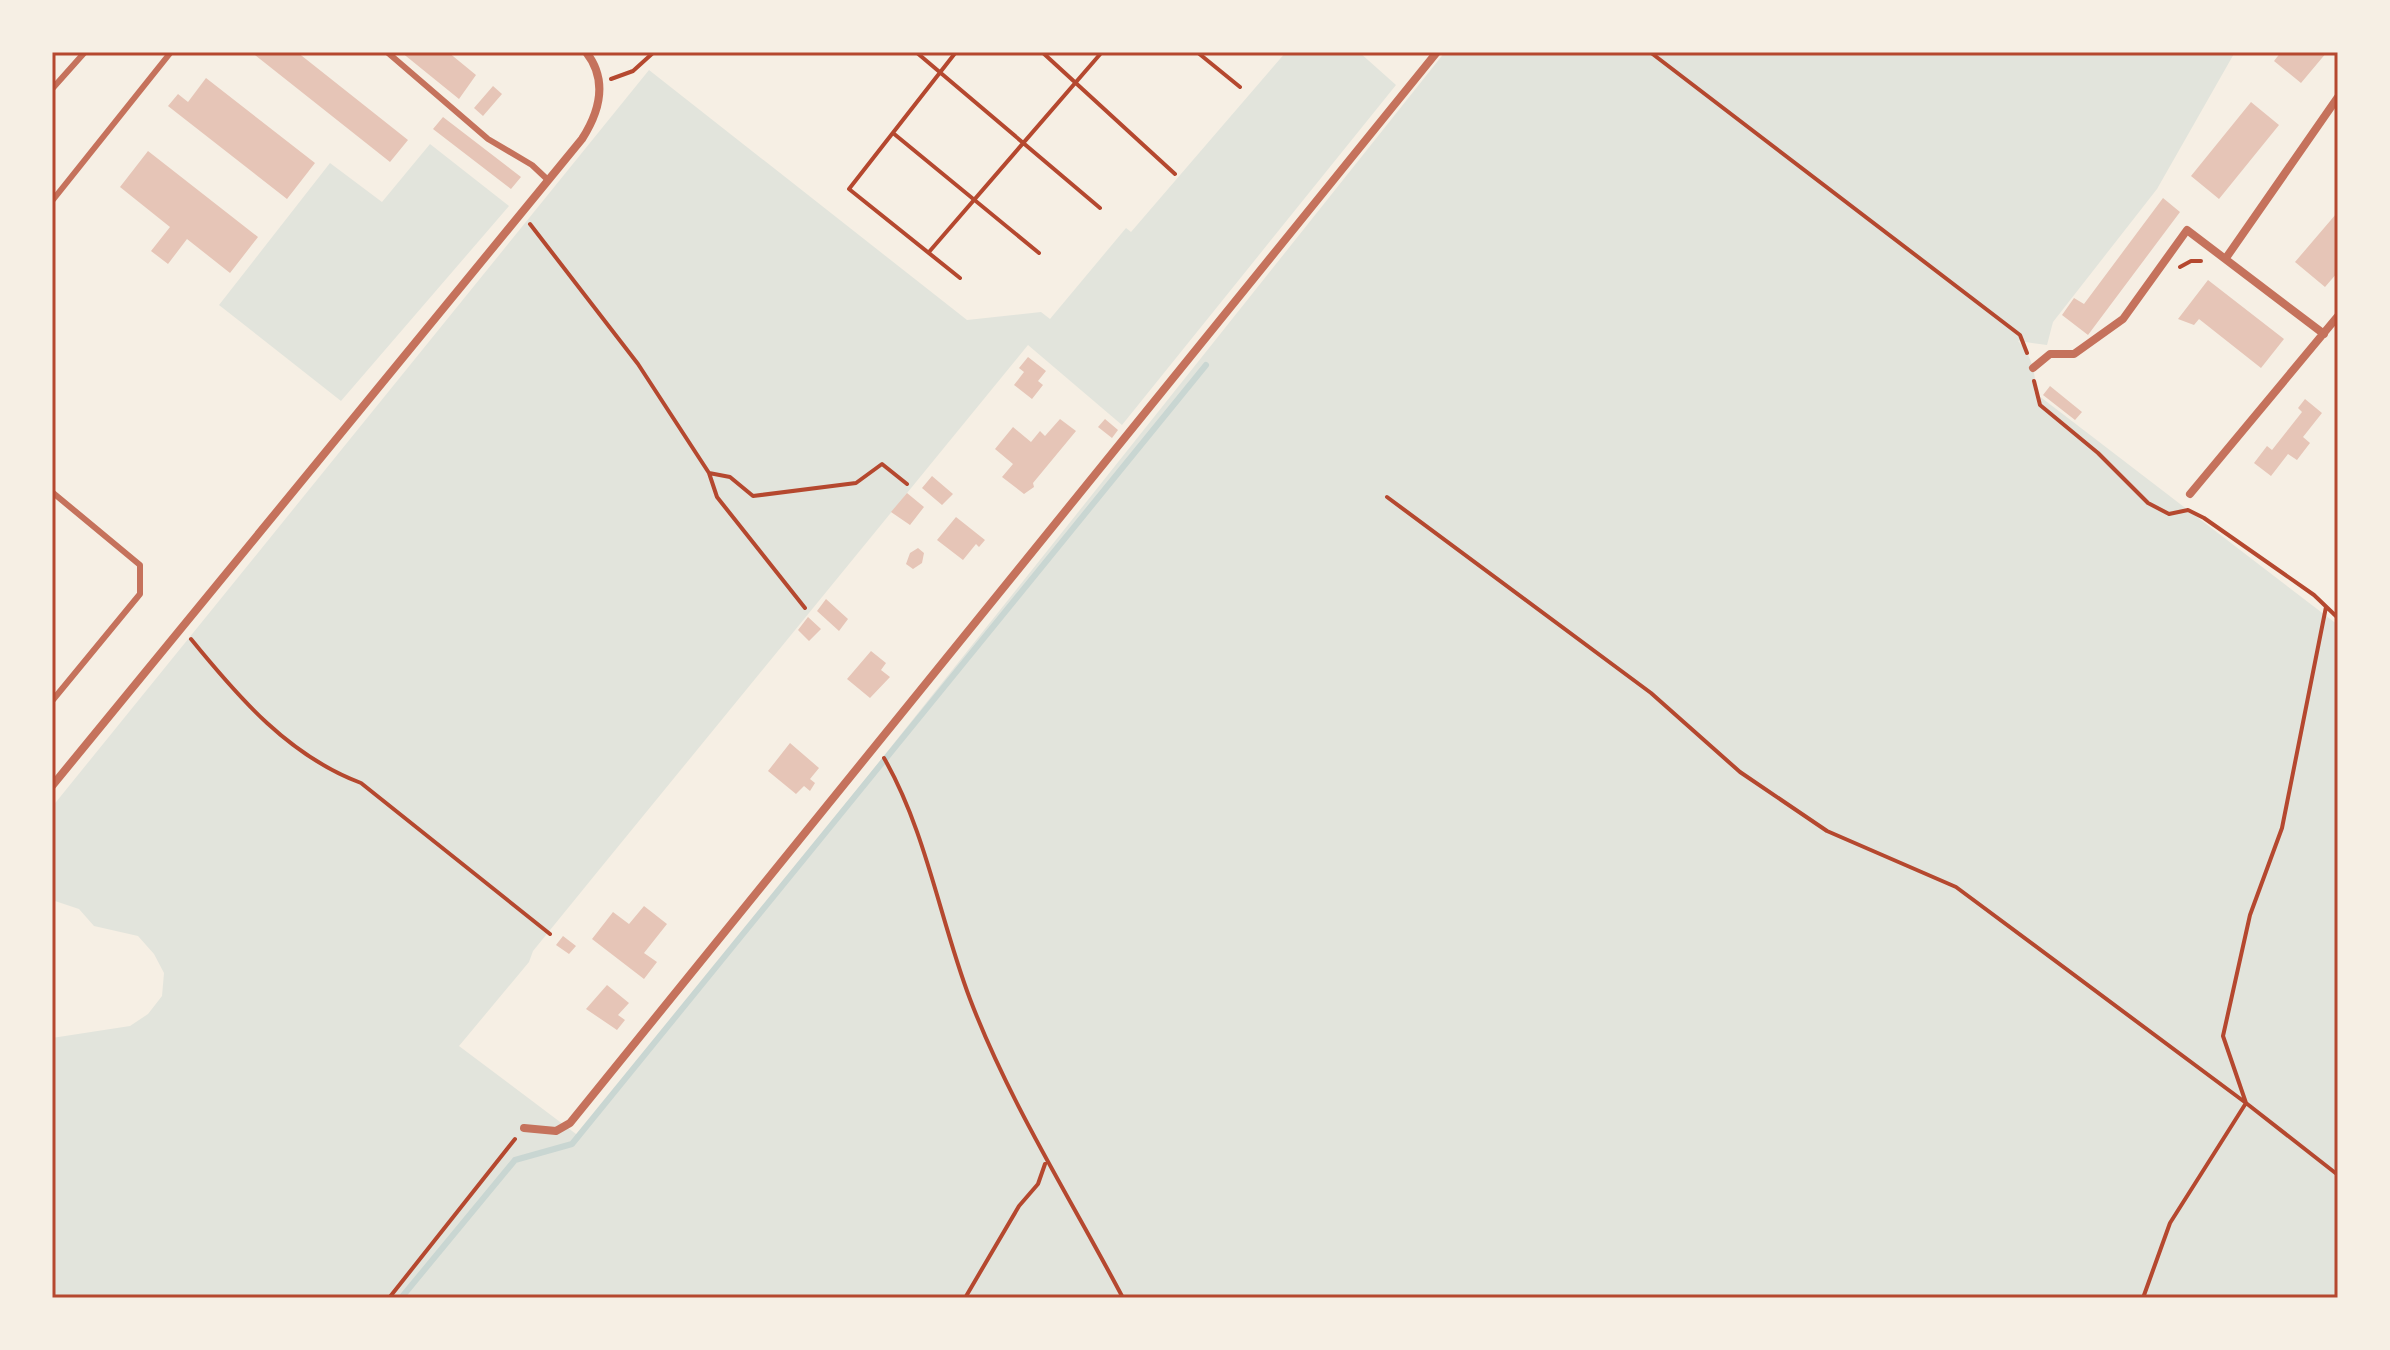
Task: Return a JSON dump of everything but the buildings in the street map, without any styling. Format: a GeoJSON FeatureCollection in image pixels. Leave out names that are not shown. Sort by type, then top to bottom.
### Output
{"type":"FeatureCollection","features":[{"type":"Feature","properties":{"kind":"street"},"geometry":{"type":"LineString","coordinates":[[52,786],[594,121],[601,82],[586,52]]}},
{"type":"Feature","properties":{"kind":"street"},"geometry":{"type":"LineString","coordinates":[[524,1128],[556,1131],[570,1123],[1437,52]]}},
{"type":"Feature","properties":{"kind":"street"},"geometry":{"type":"LineString","coordinates":[[2226,258],[2338,97]]}},
{"type":"Feature","properties":{"kind":"street"},"geometry":{"type":"LineString","coordinates":[[2033,368],[2050,354],[2074,354],[2123,319],[2187,230],[2324,334]]}},
{"type":"Feature","properties":{"kind":"street"},"geometry":{"type":"LineString","coordinates":[[2190,494],[2338,316]]}},
{"type":"Feature","properties":{"kind":"lane"},"geometry":{"type":"LineString","coordinates":[[52,89],[85,52]]}},
{"type":"Feature","properties":{"kind":"lane"},"geometry":{"type":"LineString","coordinates":[[52,201],[171,52]]}},
{"type":"Feature","properties":{"kind":"lane"},"geometry":{"type":"LineString","coordinates":[[387,52],[488,139],[532,165],[548,180]]}},
{"type":"Feature","properties":{"kind":"lane"},"geometry":{"type":"LineString","coordinates":[[52,492],[140,565],[140,594],[52,701]]}},
{"type":"Feature","properties":{"kind":"path"},"geometry":{"type":"LineString","coordinates":[[601,82],[633,71],[654,52]]}},
{"type":"Feature","properties":{"kind":"path"},"geometry":{"type":"LineString","coordinates":[[916,52],[1100,208]]}},
{"type":"Feature","properties":{"kind":"path"},"geometry":{"type":"LineString","coordinates":[[956,52],[849,189],[960,278]]}},
{"type":"Feature","properties":{"kind":"path"},"geometry":{"type":"LineString","coordinates":[[1042,52],[1175,174]]}},
{"type":"Feature","properties":{"kind":"path"},"geometry":{"type":"LineString","coordinates":[[929,252],[1102,52]]}},
{"type":"Feature","properties":{"kind":"path"},"geometry":{"type":"LineString","coordinates":[[1197,52],[1240,87]]}},
{"type":"Feature","properties":{"kind":"path"},"geometry":{"type":"LineString","coordinates":[[1650,52],[2020,335],[2033,368],[2040,405],[2098,453],[2148,503],[2169,514],[2188,510],[2204,518],[2338,618]]}},
{"type":"Feature","properties":{"kind":"path"},"geometry":{"type":"LineString","coordinates":[[893,133],[1039,253]]}},
{"type":"Feature","properties":{"kind":"path"},"geometry":{"type":"LineString","coordinates":[[521,212],[638,364],[709,473],[717,497],[805,608]]}},
{"type":"Feature","properties":{"kind":"path"},"geometry":{"type":"LineString","coordinates":[[2173,276],[2191,261],[2211,264]]}},
{"type":"Feature","properties":{"kind":"path"},"geometry":{"type":"LineString","coordinates":[[709,473],[730,477],[753,496],[856,483],[882,464],[907,484]]}},
{"type":"Feature","properties":{"kind":"path"},"geometry":{"type":"LineString","coordinates":[[1387,497],[1651,693],[1740,772],[1827,831],[1956,887],[2338,1175]]}},
{"type":"Feature","properties":{"kind":"path"},"geometry":{"type":"LineString","coordinates":[[2246,1103],[2223,1036],[2250,915],[2282,828],[2326,607]]}},
{"type":"Feature","properties":{"kind":"path"},"geometry":{"type":"LineString","coordinates":[[182,628],[288,745],[333,773],[361,783],[550,934]]}},
{"type":"Feature","properties":{"kind":"path"},"geometry":{"type":"LineString","coordinates":[[874,748],[885,759],[926,862],[970,1000],[1046,1163],[1123,1298]]}},
{"type":"Feature","properties":{"kind":"path"},"geometry":{"type":"LineString","coordinates":[[2143,1298],[2170,1223],[2246,1103]]}},
{"type":"Feature","properties":{"kind":"path"},"geometry":{"type":"LineString","coordinates":[[389,1298],[524,1128]]}},
{"type":"Feature","properties":{"kind":"path"},"geometry":{"type":"LineString","coordinates":[[965,1298],[990,1251],[1038,1184],[1046,1163]]}},
{"type":"Feature","properties":{"kind":"shaded area"},"geometry":{"type":"Polygon","coordinates":[[[1286,52],[1359,52],[1396,85],[1122,425],[1028,345],[533,951],[529,962],[459,1046],[580,1137],[1445,52],[2235,52],[2157,189],[2053,322],[2047,345],[2018,341],[2032,365],[2034,392],[2338,625],[2338,1298],[52,1298],[52,1038],[130,1026],[148,1014],[162,996],[164,973],[154,954],[138,936],[94,926],[79,909],[52,900],[52,807],[649,70],[967,320],[1041,312],[1050,319],[1126,228],[1131,232],[1286,52]]]}},
{"type":"Feature","properties":{"kind":"shaded area"},"geometry":{"type":"Polygon","coordinates":[[[430,144],[509,206],[341,401],[219,305],[330,163],[382,202],[430,144]]]}},
{"type":"Feature","properties":{"kind":"waterway"},"geometry":{"type":"LineString","coordinates":[[401,1298],[515,1160],[572,1144],[1206,365]]}}]}
